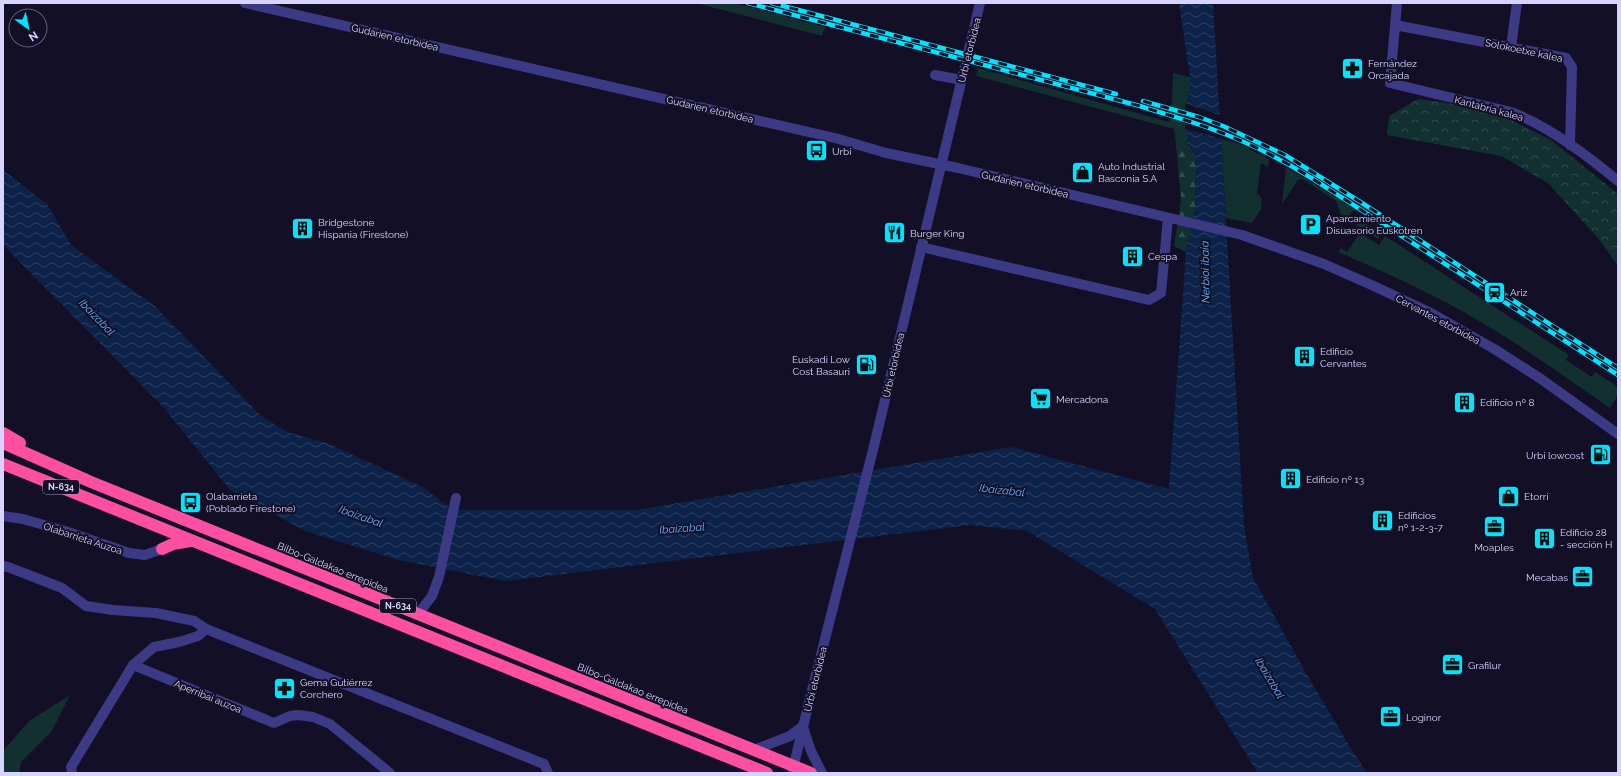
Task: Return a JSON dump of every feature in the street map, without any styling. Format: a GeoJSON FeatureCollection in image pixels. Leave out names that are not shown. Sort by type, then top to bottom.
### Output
{"type":"FeatureCollection","features":[{"type":"Feature","properties":{"kind":"highway"},"geometry":{"type":"LineString","coordinates":[[3,433],[17,441],[44,461]]}},
{"type":"Feature","properties":{"kind":"highway","name":"Bilbo-Galdakao errepidea"},"geometry":{"type":"LineString","coordinates":[[3,443],[91,482],[754,750],[793,770],[811,773]]}},
{"type":"Feature","properties":{"kind":"highway","name":"N-634"},"geometry":{"type":"LineString","coordinates":[[6,466],[767,773]]}},
{"type":"Feature","properties":{"kind":"highway"},"geometry":{"type":"LineString","coordinates":[[154,525],[162,534],[162,549],[174,544],[192,541]]}},
{"type":"Feature","properties":{"kind":"street","name":"Gudarien etorbidea"},"geometry":{"type":"LineString","coordinates":[[245,3],[828,136],[886,153],[1242,235]]}},
{"type":"Feature","properties":{"kind":"street","name":"Urbi etorbidea"},"geometry":{"type":"LineString","coordinates":[[793,770],[873,450],[980,3]]}},
{"type":"Feature","properties":{"kind":"street"},"geometry":{"type":"LineString","coordinates":[[1395,25],[1397,3]]}},
{"type":"Feature","properties":{"kind":"street"},"geometry":{"type":"LineString","coordinates":[[1511,47],[1517,3]]}},
{"type":"Feature","properties":{"kind":"street","name":"Solokoetxe kalea"},"geometry":{"type":"LineString","coordinates":[[1395,25],[1566,58],[1572,67],[1570,145]]}},
{"type":"Feature","properties":{"kind":"street","name":"Kantabria kalea"},"geometry":{"type":"LineString","coordinates":[[1395,25],[1390,83],[1511,112],[1528,118],[1595,162],[1618,181]]}},
{"type":"Feature","properties":{"kind":"street"},"geometry":{"type":"LineString","coordinates":[[934,75],[962,80]]}},
{"type":"Feature","properties":{"kind":"street"},"geometry":{"type":"LineString","coordinates":[[921,247],[1148,300],[1161,293],[1171,219]]}},
{"type":"Feature","properties":{"kind":"street","name":"Cervantes etorbidea"},"geometry":{"type":"LineString","coordinates":[[1242,235],[1324,264],[1431,313],[1496,350],[1541,379],[1618,434]]}},
{"type":"Feature","properties":{"kind":"street"},"geometry":{"type":"LineString","coordinates":[[418,614],[432,596],[438,577],[456,498]]}},
{"type":"Feature","properties":{"kind":"street","name":"Olabarrieta Auzoa"},"geometry":{"type":"LineString","coordinates":[[3,516],[23,519],[68,532],[129,553],[145,555],[162,549]]}},
{"type":"Feature","properties":{"kind":"street"},"geometry":{"type":"LineString","coordinates":[[3,566],[62,588],[86,606],[113,610],[156,613],[194,621],[206,629],[544,764],[548,773]]}},
{"type":"Feature","properties":{"kind":"street"},"geometry":{"type":"LineString","coordinates":[[72,773],[71,767],[133,665],[154,646],[179,642],[198,636],[206,629]]}},
{"type":"Feature","properties":{"kind":"street","name":"Aperribai auzoa"},"geometry":{"type":"LineString","coordinates":[[133,665],[274,723],[290,716],[298,715],[313,717],[330,724],[390,773]]}},
{"type":"Feature","properties":{"kind":"street","name":"Urbi etorbidea"},"geometry":{"type":"LineString","coordinates":[[754,750],[790,736],[803,726]]}},
{"type":"Feature","properties":{"kind":"street","name":"Urbi etorbidea"},"geometry":{"type":"LineString","coordinates":[[803,726],[811,750],[822,773]]}},
{"type":"Feature","properties":{"kind":"green space"},"geometry":{"type":"Polygon","coordinates":[[[696,3],[734,3],[825,27],[822,36],[696,3]]]}},
{"type":"Feature","properties":{"kind":"green space"},"geometry":{"type":"Polygon","coordinates":[[[978,68],[1169,122],[1173,73],[1190,77],[1190,92],[1187,102],[1187,142],[1196,156],[1196,161],[1187,155],[1182,146],[1176,144],[1174,129],[976,76],[978,68]]]}},
{"type":"Feature","properties":{"kind":"green space"},"geometry":{"type":"Polygon","coordinates":[[[1418,99],[1462,105],[1511,120],[1551,140],[1618,194],[1618,266],[1598,238],[1548,183],[1501,156],[1387,135],[1389,116],[1418,99]]]}},
{"type":"Feature","properties":{"kind":"green space"},"geometry":{"type":"Polygon","coordinates":[[[1221,139],[1237,143],[1269,159],[1268,167],[1261,163],[1257,193],[1262,199],[1261,209],[1252,223],[1226,218],[1221,139]]]}},
{"type":"Feature","properties":{"kind":"green space"},"geometry":{"type":"Polygon","coordinates":[[[1176,144],[1182,146],[1187,155],[1196,161],[1195,207],[1186,252],[1174,246],[1181,200],[1176,144]]]}},
{"type":"Feature","properties":{"kind":"green space"},"geometry":{"type":"Polygon","coordinates":[[[1286,167],[1355,209],[1354,211],[1352,211],[1347,219],[1341,215],[1336,201],[1302,179],[1298,180],[1282,204],[1286,167]]]}},
{"type":"Feature","properties":{"kind":"green space"},"geometry":{"type":"Polygon","coordinates":[[[1356,217],[1381,233],[1378,239],[1352,222],[1356,217]]]}},
{"type":"Feature","properties":{"kind":"green space"},"geometry":{"type":"Polygon","coordinates":[[[1360,233],[1379,245],[1385,236],[1569,355],[1566,360],[1592,377],[1595,372],[1618,387],[1618,395],[1610,408],[1522,348],[1467,314],[1419,289],[1338,252],[1341,248],[1347,252],[1360,233]]]}},
{"type":"Feature","properties":{"kind":"green space"},"geometry":{"type":"Polygon","coordinates":[[[70,695],[52,731],[21,762],[19,773],[3,773],[3,751],[29,721],[70,695]]]}},
{"type":"Feature","properties":{"kind":"water"},"geometry":{"type":"Polygon","coordinates":[[[1179,3],[1213,3],[1244,526],[1253,578],[1310,680],[1367,773],[1258,773],[1155,609],[1027,531],[970,525],[505,581],[398,560],[305,531],[230,490],[164,408],[3,245],[3,170],[47,204],[71,245],[156,307],[260,415],[287,432],[327,443],[423,487],[453,510],[636,510],[1011,447],[1169,489],[1186,252],[1195,207],[1196,156],[1187,142],[1187,102],[1190,92],[1190,77],[1179,3]]]}},
{"type":"Feature","properties":{"kind":"pier"},"geometry":{"type":"Polygon","coordinates":[[[1185,103],[1222,116],[1223,139],[1185,129],[1185,103]]]}},
{"type":"Feature","properties":{"kind":"railway"},"geometry":{"type":"LineString","coordinates":[[748,3],[1140,106],[1202,125],[1246,143],[1313,179],[1618,375]]}},
{"type":"Feature","properties":{"kind":"railway"},"geometry":{"type":"LineString","coordinates":[[772,3],[1116,94]]}},
{"type":"Feature","properties":{"kind":"railway"},"geometry":{"type":"LineString","coordinates":[[1143,101],[1199,117],[1223,126],[1285,155],[1618,368]]}},
{"type":"Feature","properties":{"kind":"place","name":"Fernández Orcajada"},"geometry":{"type":"Point","coordinates":[1353,69]}},
{"type":"Feature","properties":{"kind":"place","name":"Urbi"},"geometry":{"type":"Point","coordinates":[816,151]}},
{"type":"Feature","properties":{"kind":"place","name":"Auto Industrial Basconia S.A"},"geometry":{"type":"Point","coordinates":[1083,172]}},
{"type":"Feature","properties":{"kind":"place","name":"Aparcamiento Disuasorio Euskotren"},"geometry":{"type":"Point","coordinates":[1310,224]}},
{"type":"Feature","properties":{"kind":"place","name":"Bridgestone Hispania (Firestone)"},"geometry":{"type":"Point","coordinates":[302,228]}},
{"type":"Feature","properties":{"kind":"place","name":"Burger King"},"geometry":{"type":"Point","coordinates":[895,233]}},
{"type":"Feature","properties":{"kind":"place","name":"Cespa"},"geometry":{"type":"Point","coordinates":[1132,256]}},
{"type":"Feature","properties":{"kind":"place","name":"Ariz"},"geometry":{"type":"Point","coordinates":[1495,292]}},
{"type":"Feature","properties":{"kind":"place","name":"Edificio Cervantes"},"geometry":{"type":"Point","coordinates":[1305,357]}},
{"type":"Feature","properties":{"kind":"place","name":"Euskadi Low Cost Basauri"},"geometry":{"type":"Point","coordinates":[866,365]}},
{"type":"Feature","properties":{"kind":"place","name":"Mercadona"},"geometry":{"type":"Point","coordinates":[1041,399]}},
{"type":"Feature","properties":{"kind":"place","name":"Edificio nº 8"},"geometry":{"type":"Point","coordinates":[1465,402]}},
{"type":"Feature","properties":{"kind":"place","name":"Urbi lowcost"},"geometry":{"type":"Point","coordinates":[1600,455]}},
{"type":"Feature","properties":{"kind":"place","name":"Edificio nº 13"},"geometry":{"type":"Point","coordinates":[1291,479]}},
{"type":"Feature","properties":{"kind":"place","name":"Etorri"},"geometry":{"type":"Point","coordinates":[1509,496]}},
{"type":"Feature","properties":{"kind":"place","name":"Olabarrieta (Poblado Firestone)"},"geometry":{"type":"Point","coordinates":[191,502]}},
{"type":"Feature","properties":{"kind":"place","name":"Edificios nº 1-2-3-7"},"geometry":{"type":"Point","coordinates":[1383,521]}},
{"type":"Feature","properties":{"kind":"place","name":"Moaples"},"geometry":{"type":"Point","coordinates":[1494,527]}},
{"type":"Feature","properties":{"kind":"place","name":"Edificio 28 - sección H"},"geometry":{"type":"Point","coordinates":[1545,538]}},
{"type":"Feature","properties":{"kind":"place","name":"Mecabas"},"geometry":{"type":"Point","coordinates":[1583,577]}},
{"type":"Feature","properties":{"kind":"place","name":"Grafilur"},"geometry":{"type":"Point","coordinates":[1452,665]}},
{"type":"Feature","properties":{"kind":"place","name":"Gema Gutiérrez Corchero"},"geometry":{"type":"Point","coordinates":[284,688]}},
{"type":"Feature","properties":{"kind":"place","name":"Loginor"},"geometry":{"type":"Point","coordinates":[1390,717]}},
{"type":"Feature","properties":{"kind":"water label","name":"Nerbioi ibaia"},"geometry":{"type":"Point","coordinates":[1205,272]}},
{"type":"Feature","properties":{"kind":"water label","name":"Ibaizabal"},"geometry":{"type":"Point","coordinates":[97,317]}},
{"type":"Feature","properties":{"kind":"water label","name":"Ibaizabal"},"geometry":{"type":"Point","coordinates":[1002,490]}},
{"type":"Feature","properties":{"kind":"water label","name":"Ibaizabal"},"geometry":{"type":"Point","coordinates":[361,516]}},
{"type":"Feature","properties":{"kind":"water label","name":"Ibaizabal"},"geometry":{"type":"Point","coordinates":[682,528]}},
{"type":"Feature","properties":{"kind":"water label","name":"Ibaizabal"},"geometry":{"type":"Point","coordinates":[1270,678]}}]}
